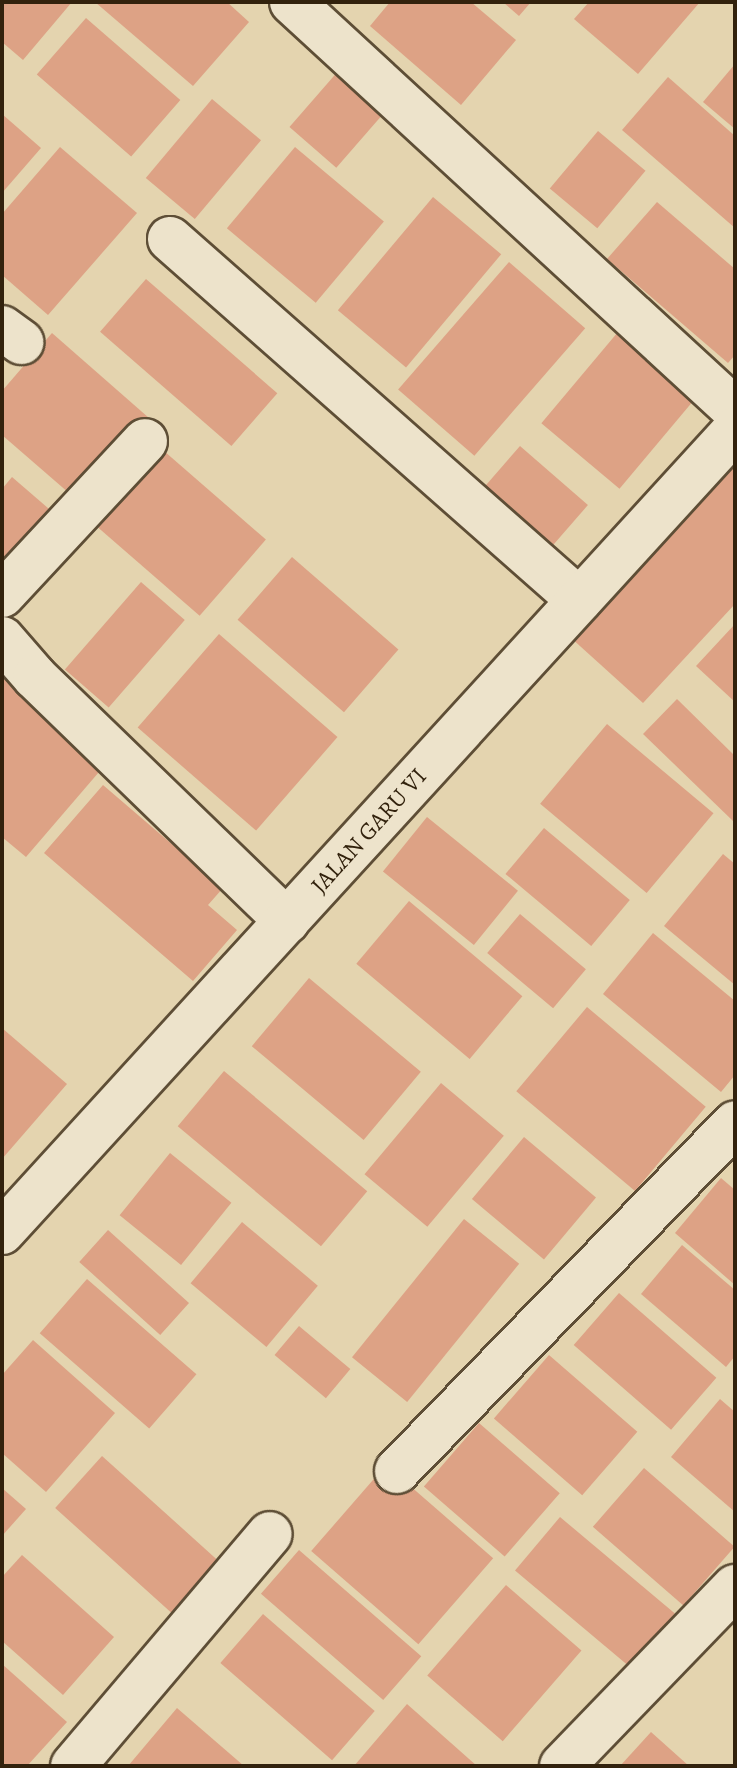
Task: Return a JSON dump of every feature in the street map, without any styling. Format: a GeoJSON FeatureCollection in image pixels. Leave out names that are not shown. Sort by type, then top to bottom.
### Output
{"type":"FeatureCollection","features":[{"type":"Feature","properties":{"kind":"street"},"geometry":{"type":"LineString","coordinates":[[292,2],[735,410]]}},
{"type":"Feature","properties":{"kind":"street"},"geometry":{"type":"LineString","coordinates":[[170,239],[579,600]]}},
{"type":"Feature","properties":{"kind":"street","name":"JALAN GARU VI"},"geometry":{"type":"LineString","coordinates":[[2,1232],[735,430]]}},
{"type":"Feature","properties":{"kind":"street"},"geometry":{"type":"LineString","coordinates":[[2,595],[145,441]]}},
{"type":"Feature","properties":{"kind":"street"},"geometry":{"type":"LineString","coordinates":[[2,639],[35,677],[287,921]]}},
{"type":"Feature","properties":{"kind":"street"},"geometry":{"type":"LineString","coordinates":[[397,1471],[729,1143]]}},
{"type":"Feature","properties":{"kind":"street"},"geometry":{"type":"LineString","coordinates":[[73,1766],[270,1534]]}},
{"type":"Feature","properties":{"kind":"street"},"geometry":{"type":"LineString","coordinates":[[562,1766],[735,1587]]}},
{"type":"Feature","properties":{"kind":"building"},"geometry":{"type":"Polygon","coordinates":[[[2,2],[72,2],[23,60],[2,42],[2,2]]]}},
{"type":"Feature","properties":{"kind":"building"},"geometry":{"type":"Polygon","coordinates":[[[95,2],[227,2],[249,22],[193,86],[95,2]]]}},
{"type":"Feature","properties":{"kind":"building"},"geometry":{"type":"Polygon","coordinates":[[[390,2],[471,2],[516,40],[461,105],[370,26],[390,2]]]}},
{"type":"Feature","properties":{"kind":"building"},"geometry":{"type":"Polygon","coordinates":[[[503,2],[531,2],[519,16],[503,2]]]}},
{"type":"Feature","properties":{"kind":"building"},"geometry":{"type":"Polygon","coordinates":[[[589,2],[700,2],[638,74],[574,19],[589,2]]]}},
{"type":"Feature","properties":{"kind":"building"},"geometry":{"type":"Polygon","coordinates":[[[86,18],[180,100],[131,157],[37,75],[86,18]]]}},
{"type":"Feature","properties":{"kind":"building"},"geometry":{"type":"Polygon","coordinates":[[[735,64],[735,129],[703,102],[735,64]]]}},
{"type":"Feature","properties":{"kind":"building"},"geometry":{"type":"Polygon","coordinates":[[[340,69],[387,110],[336,168],[289,127],[340,69]]]}},
{"type":"Feature","properties":{"kind":"building"},"geometry":{"type":"Polygon","coordinates":[[[668,77],[735,136],[735,228],[622,130],[668,77]]]}},
{"type":"Feature","properties":{"kind":"building"},"geometry":{"type":"Polygon","coordinates":[[[212,99],[261,140],[195,219],[146,178],[212,99]]]}},
{"type":"Feature","properties":{"kind":"building"},"geometry":{"type":"Polygon","coordinates":[[[2,114],[41,148],[2,193],[2,114]]]}},
{"type":"Feature","properties":{"kind":"building"},"geometry":{"type":"Polygon","coordinates":[[[598,131],[645,171],[597,228],[550,188],[598,131]]]}},
{"type":"Feature","properties":{"kind":"building"},"geometry":{"type":"Polygon","coordinates":[[[60,147],[137,213],[48,315],[2,275],[2,214],[60,147]]]}},
{"type":"Feature","properties":{"kind":"building"},"geometry":{"type":"Polygon","coordinates":[[[295,147],[384,222],[316,303],[227,228],[295,147]]]}},
{"type":"Feature","properties":{"kind":"building"},"geometry":{"type":"Polygon","coordinates":[[[433,197],[501,254],[406,368],[338,310],[433,197]]]}},
{"type":"Feature","properties":{"kind":"building"},"geometry":{"type":"Polygon","coordinates":[[[657,202],[735,269],[735,355],[728,363],[607,259],[657,202]]]}},
{"type":"Feature","properties":{"kind":"building"},"geometry":{"type":"Polygon","coordinates":[[[509,262],[585,328],[474,456],[398,390],[509,262]]]}},
{"type":"Feature","properties":{"kind":"building"},"geometry":{"type":"Polygon","coordinates":[[[146,279],[277,393],[231,446],[100,332],[146,279]]]}},
{"type":"Feature","properties":{"kind":"building"},"geometry":{"type":"Polygon","coordinates":[[[623,326],[701,392],[620,489],[541,423],[623,326]]]}},
{"type":"Feature","properties":{"kind":"building"},"geometry":{"type":"Polygon","coordinates":[[[52,333],[149,418],[77,500],[2,435],[2,391],[52,333]]]}},
{"type":"Feature","properties":{"kind":"building"},"geometry":{"type":"Polygon","coordinates":[[[520,446],[588,505],[549,550],[481,491],[520,446]]]}},
{"type":"Feature","properties":{"kind":"building"},"geometry":{"type":"Polygon","coordinates":[[[164,451],[266,540],[200,616],[98,527],[164,451]]]}},
{"type":"Feature","properties":{"kind":"building"},"geometry":{"type":"Polygon","coordinates":[[[735,460],[735,604],[643,703],[570,637],[735,460]]]}},
{"type":"Feature","properties":{"kind":"building"},"geometry":{"type":"Polygon","coordinates":[[[12,477],[63,521],[2,592],[2,489],[12,477]]]}},
{"type":"Feature","properties":{"kind":"building"},"geometry":{"type":"Polygon","coordinates":[[[292,557],[398,650],[344,712],[238,620],[292,557]]]}},
{"type":"Feature","properties":{"kind":"building"},"geometry":{"type":"Polygon","coordinates":[[[141,582],[185,620],[109,708],[65,670],[141,582]]]}},
{"type":"Feature","properties":{"kind":"building"},"geometry":{"type":"Polygon","coordinates":[[[735,624],[735,702],[696,666],[735,624]]]}},
{"type":"Feature","properties":{"kind":"building"},"geometry":{"type":"Polygon","coordinates":[[[219,634],[337,737],[256,831],[138,728],[219,634]]]}},
{"type":"Feature","properties":{"kind":"building"},"geometry":{"type":"Polygon","coordinates":[[[2,677],[105,765],[26,857],[2,837],[2,677]]]}},
{"type":"Feature","properties":{"kind":"building"},"geometry":{"type":"Polygon","coordinates":[[[677,699],[735,756],[733,821],[643,734],[677,699]]]}},
{"type":"Feature","properties":{"kind":"building"},"geometry":{"type":"Polygon","coordinates":[[[607,724],[713,813],[647,893],[540,804],[607,724]]]}},
{"type":"Feature","properties":{"kind":"building"},"geometry":{"type":"Polygon","coordinates":[[[103,785],[223,888],[208,905],[237,930],[193,981],[44,853],[103,785]]]}},
{"type":"Feature","properties":{"kind":"building"},"geometry":{"type":"Polygon","coordinates":[[[427,817],[518,891],[474,945],[383,871],[427,817]]]}},
{"type":"Feature","properties":{"kind":"building"},"geometry":{"type":"Polygon","coordinates":[[[544,828],[630,900],[591,946],[505,874],[544,828]]]}},
{"type":"Feature","properties":{"kind":"building"},"geometry":{"type":"Polygon","coordinates":[[[723,854],[735,864],[735,985],[664,926],[723,854]]]}},
{"type":"Feature","properties":{"kind":"building"},"geometry":{"type":"Polygon","coordinates":[[[409,901],[522,996],[470,1059],[356,964],[409,901]]]}},
{"type":"Feature","properties":{"kind":"building"},"geometry":{"type":"Polygon","coordinates":[[[520,914],[586,969],[553,1008],[487,953],[520,914]]]}},
{"type":"Feature","properties":{"kind":"building"},"geometry":{"type":"Polygon","coordinates":[[[653,933],[735,1001],[735,1075],[721,1092],[603,994],[653,933]]]}},
{"type":"Feature","properties":{"kind":"building"},"geometry":{"type":"Polygon","coordinates":[[[309,978],[421,1072],[364,1140],[252,1046],[309,978]]]}},
{"type":"Feature","properties":{"kind":"building"},"geometry":{"type":"Polygon","coordinates":[[[587,1007],[706,1107],[635,1191],[516,1091],[587,1007]]]}},
{"type":"Feature","properties":{"kind":"building"},"geometry":{"type":"Polygon","coordinates":[[[2,1028],[67,1084],[2,1159],[2,1028]]]}},
{"type":"Feature","properties":{"kind":"building"},"geometry":{"type":"Polygon","coordinates":[[[224,1071],[367,1191],[321,1246],[178,1126],[224,1071]]]}},
{"type":"Feature","properties":{"kind":"building"},"geometry":{"type":"Polygon","coordinates":[[[441,1083],[504,1136],[427,1227],[365,1174],[441,1083]]]}},
{"type":"Feature","properties":{"kind":"building"},"geometry":{"type":"Polygon","coordinates":[[[524,1137],[596,1197],[544,1259],[472,1199],[524,1137]]]}},
{"type":"Feature","properties":{"kind":"building"},"geometry":{"type":"Polygon","coordinates":[[[170,1153],[231,1203],[181,1265],[120,1215],[170,1153]]]}},
{"type":"Feature","properties":{"kind":"building"},"geometry":{"type":"Polygon","coordinates":[[[721,1178],[735,1190],[735,1285],[675,1233],[721,1178]]]}},
{"type":"Feature","properties":{"kind":"building"},"geometry":{"type":"Polygon","coordinates":[[[464,1219],[519,1264],[407,1402],[352,1357],[464,1219]]]}},
{"type":"Feature","properties":{"kind":"building"},"geometry":{"type":"Polygon","coordinates":[[[242,1222],[318,1286],[266,1347],[191,1283],[242,1222]]]}},
{"type":"Feature","properties":{"kind":"building"},"geometry":{"type":"Polygon","coordinates":[[[108,1230],[189,1303],[160,1335],[79,1262],[108,1230]]]}},
{"type":"Feature","properties":{"kind":"building"},"geometry":{"type":"Polygon","coordinates":[[[682,1245],[735,1290],[735,1356],[726,1367],[641,1294],[682,1245]]]}},
{"type":"Feature","properties":{"kind":"building"},"geometry":{"type":"Polygon","coordinates":[[[87,1279],[196,1374],[149,1428],[40,1333],[87,1279]]]}},
{"type":"Feature","properties":{"kind":"building"},"geometry":{"type":"Polygon","coordinates":[[[619,1293],[716,1378],[671,1430],[574,1345],[619,1293]]]}},
{"type":"Feature","properties":{"kind":"building"},"geometry":{"type":"Polygon","coordinates":[[[299,1326],[350,1369],[326,1398],[275,1355],[299,1326]]]}},
{"type":"Feature","properties":{"kind":"building"},"geometry":{"type":"Polygon","coordinates":[[[33,1340],[115,1413],[46,1492],[2,1453],[2,1375],[33,1340]]]}},
{"type":"Feature","properties":{"kind":"building"},"geometry":{"type":"Polygon","coordinates":[[[549,1355],[637,1432],[582,1495],[494,1418],[549,1355]]]}},
{"type":"Feature","properties":{"kind":"building"},"geometry":{"type":"Polygon","coordinates":[[[720,1399],[735,1412],[735,1512],[671,1457],[720,1399]]]}},
{"type":"Feature","properties":{"kind":"building"},"geometry":{"type":"Polygon","coordinates":[[[479,1423],[560,1493],[505,1557],[424,1486],[479,1423]]]}},
{"type":"Feature","properties":{"kind":"building"},"geometry":{"type":"Polygon","coordinates":[[[102,1456],[220,1562],[173,1614],[55,1508],[102,1456]]]}},
{"type":"Feature","properties":{"kind":"building"},"geometry":{"type":"Polygon","coordinates":[[[386,1465],[493,1558],[418,1644],[311,1551],[386,1465]]]}},
{"type":"Feature","properties":{"kind":"building"},"geometry":{"type":"Polygon","coordinates":[[[644,1468],[735,1547],[683,1606],[593,1527],[644,1468]]]}},
{"type":"Feature","properties":{"kind":"building"},"geometry":{"type":"Polygon","coordinates":[[[2,1488],[26,1509],[2,1536],[2,1488]]]}},
{"type":"Feature","properties":{"kind":"building"},"geometry":{"type":"Polygon","coordinates":[[[560,1517],[675,1613],[630,1667],[515,1571],[560,1517]]]}},
{"type":"Feature","properties":{"kind":"building"},"geometry":{"type":"Polygon","coordinates":[[[299,1550],[421,1656],[383,1700],[261,1594],[299,1550]]]}},
{"type":"Feature","properties":{"kind":"building"},"geometry":{"type":"Polygon","coordinates":[[[22,1555],[114,1637],[63,1695],[2,1641],[2,1577],[22,1555]]]}},
{"type":"Feature","properties":{"kind":"building"},"geometry":{"type":"Polygon","coordinates":[[[506,1585],[581,1651],[503,1741],[427,1676],[506,1585]]]}},
{"type":"Feature","properties":{"kind":"building"},"geometry":{"type":"Polygon","coordinates":[[[263,1614],[375,1711],[332,1760],[220,1663],[263,1614]]]}},
{"type":"Feature","properties":{"kind":"building"},"geometry":{"type":"Polygon","coordinates":[[[2,1664],[67,1722],[27,1766],[2,1766],[2,1664]]]}},
{"type":"Feature","properties":{"kind":"building"},"geometry":{"type":"Polygon","coordinates":[[[407,1704],[477,1766],[354,1766],[407,1704]]]}},
{"type":"Feature","properties":{"kind":"building"},"geometry":{"type":"Polygon","coordinates":[[[177,1708],[244,1766],[128,1766],[177,1708]]]}},
{"type":"Feature","properties":{"kind":"building"},"geometry":{"type":"Polygon","coordinates":[[[651,1732],[689,1766],[620,1766],[651,1732]]]}}]}
